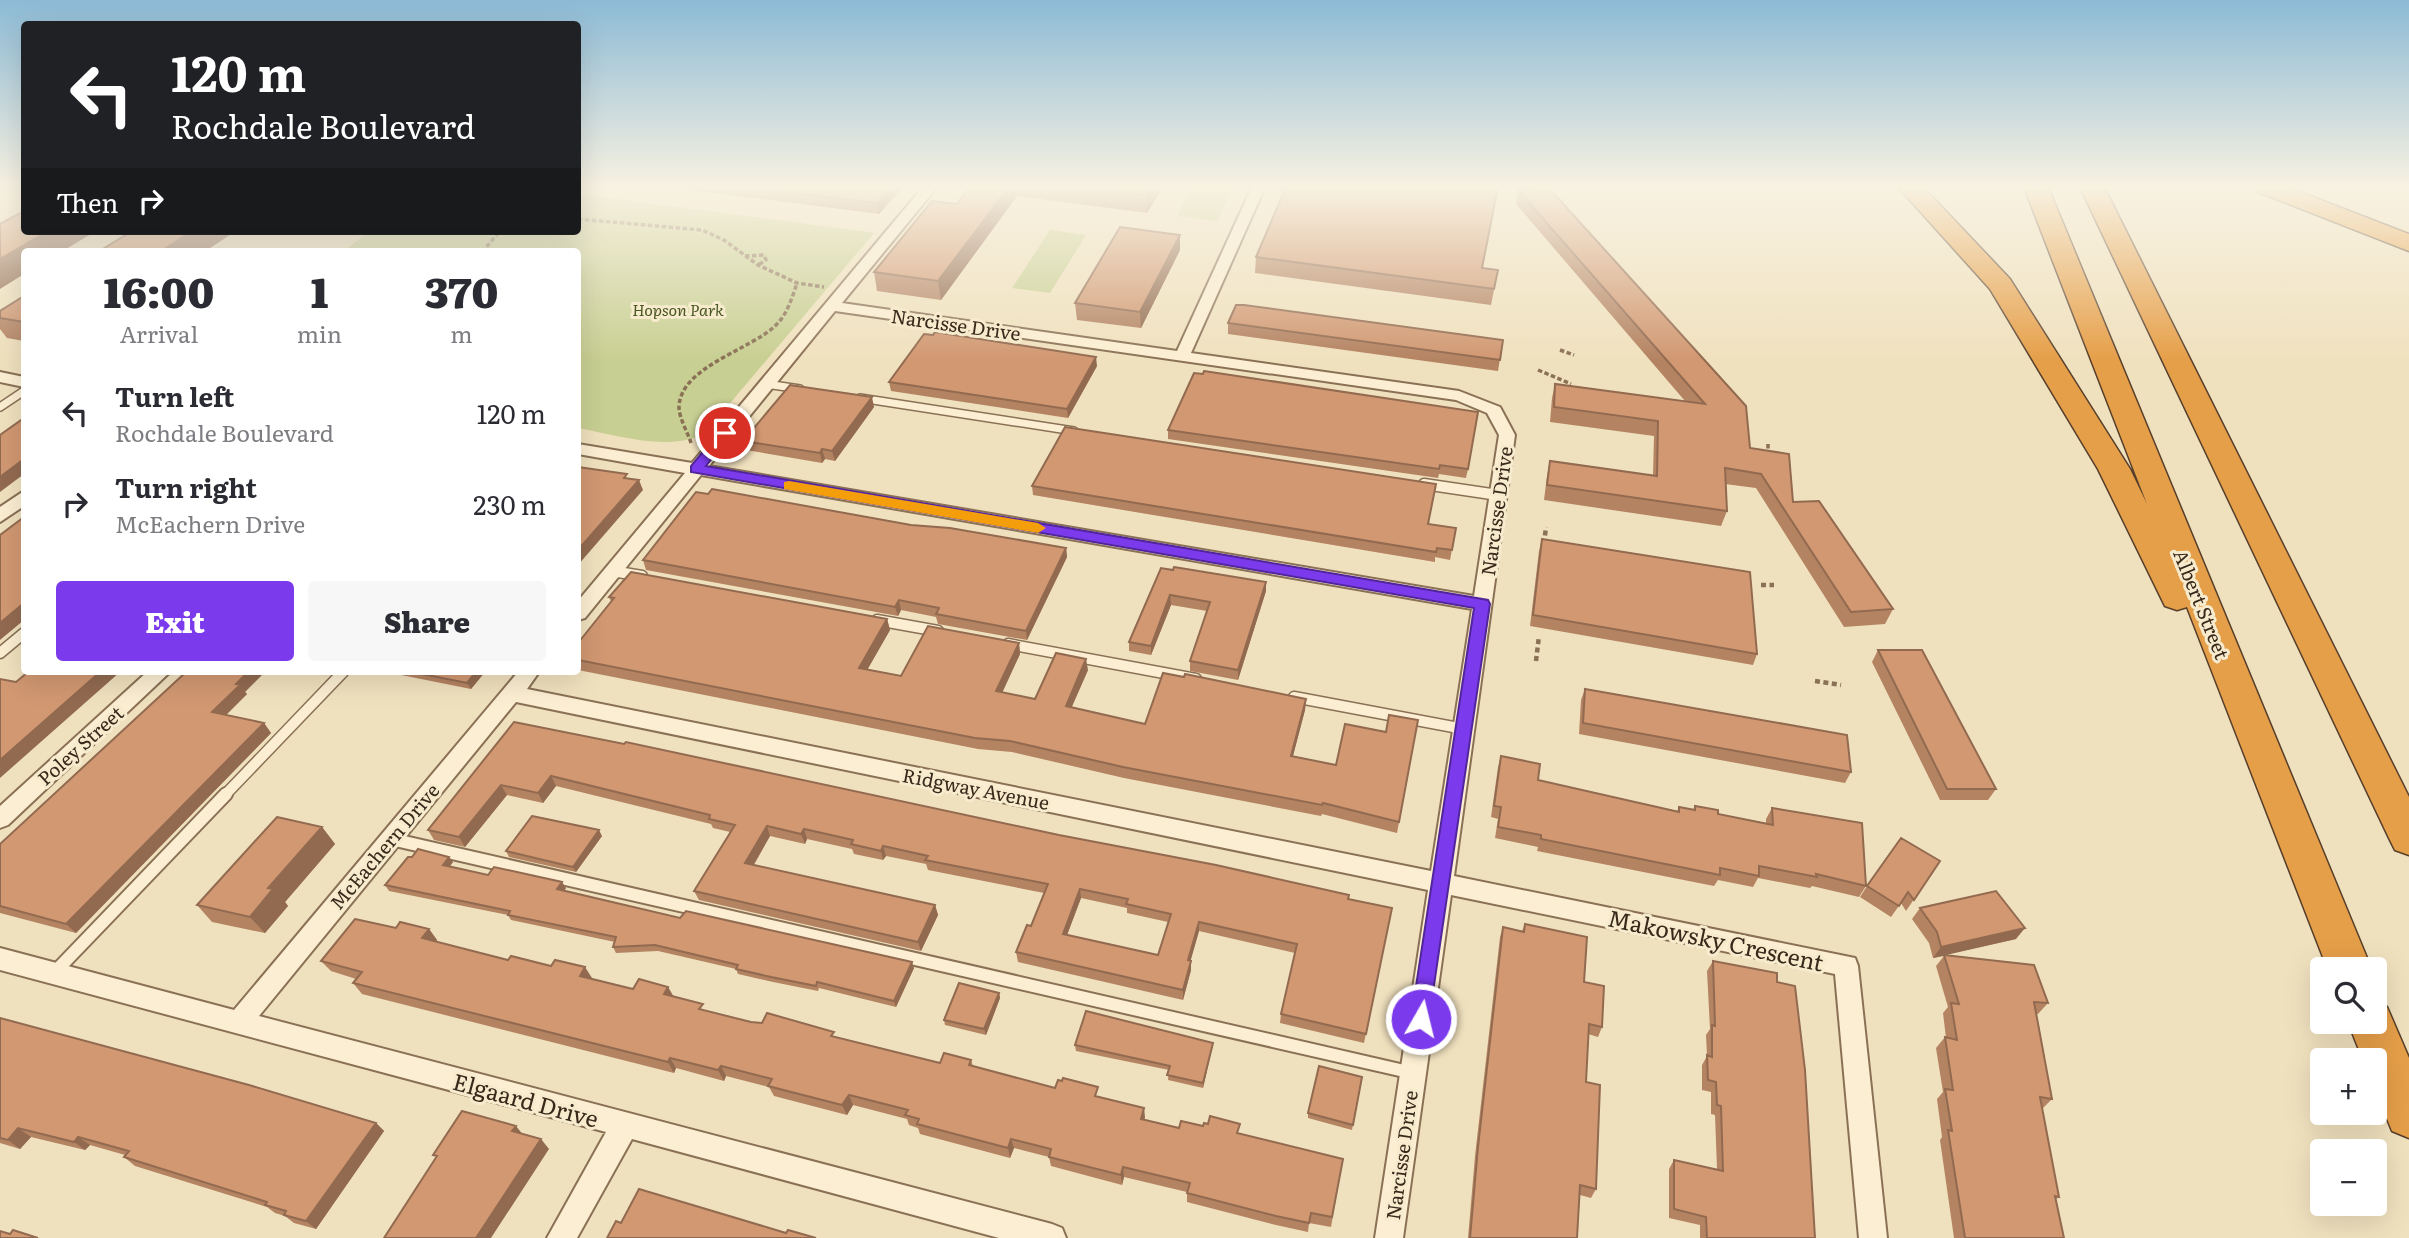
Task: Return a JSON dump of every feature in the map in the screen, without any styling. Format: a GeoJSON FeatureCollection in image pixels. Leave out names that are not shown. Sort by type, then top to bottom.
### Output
{"type":"FeatureCollection","features":[{"type":"Feature","properties":{"kind":"highway"},"geometry":{"type":"LineString","coordinates":[[1964,245],[2001,285],[2114,469],[2176,595],[2236,690]]}},
{"type":"Feature","properties":{"kind":"highway","name":"Albert Street"},"geometry":{"type":"LineString","coordinates":[[2059,245],[2345,957]]}},
{"type":"Feature","properties":{"kind":"highway"},"geometry":{"type":"LineString","coordinates":[[2119,245],[2409,838]]}},
{"type":"Feature","properties":{"kind":"highway"},"geometry":{"type":"LineString","coordinates":[[2376,1034],[2409,1115]]}},
{"type":"Feature","properties":{"kind":"street"},"geometry":{"type":"LineString","coordinates":[[581,608],[882,245]]}},
{"type":"Feature","properties":{"kind":"street"},"geometry":{"type":"LineString","coordinates":[[1182,356],[1233,245]]}},
{"type":"Feature","properties":{"kind":"street","name":"Narcisse Drive"},"geometry":{"type":"LineString","coordinates":[[831,306],[1459,396],[1494,410],[1507,435],[1389,1238]]}},
{"type":"Feature","properties":{"kind":"street"},"geometry":{"type":"LineString","coordinates":[[0,377],[21,381]]}},
{"type":"Feature","properties":{"kind":"street"},"geometry":{"type":"LineString","coordinates":[[581,450],[1482,604]]}},
{"type":"Feature","properties":{"kind":"street"},"geometry":{"type":"LineString","coordinates":[[0,516],[21,500]]}},
{"type":"Feature","properties":{"kind":"street","name":"Poley Street"},"geometry":{"type":"LineString","coordinates":[[0,819],[157,675]]}},
{"type":"Feature","properties":{"kind":"street","name":"McEachern Drive"},"geometry":{"type":"LineString","coordinates":[[240,1021],[526,675]]}},
{"type":"Feature","properties":{"kind":"street","name":"Ridgway Avenue"},"geometry":{"type":"LineString","coordinates":[[511,693],[1441,882]]}},
{"type":"Feature","properties":{"kind":"street","name":"Makowsky Crescent"},"geometry":{"type":"LineString","coordinates":[[1441,882],[1846,966],[1873,1238]]}},
{"type":"Feature","properties":{"kind":"street","name":"Elgaard Drive"},"geometry":{"type":"LineString","coordinates":[[0,959],[1052,1238]]}},
{"type":"Feature","properties":{"kind":"street"},"geometry":{"type":"LineString","coordinates":[[561,1238],[625,1125]]}},
{"type":"Feature","properties":{"kind":"lane"},"geometry":{"type":"LineString","coordinates":[[766,384],[814,391]]}},
{"type":"Feature","properties":{"kind":"lane"},"geometry":{"type":"LineString","coordinates":[[0,407],[21,393]]}},
{"type":"Feature","properties":{"kind":"lane"},"geometry":{"type":"LineString","coordinates":[[855,397],[1088,433]]}},
{"type":"Feature","properties":{"kind":"lane"},"geometry":{"type":"LineString","coordinates":[[1416,483],[1498,495]]}},
{"type":"Feature","properties":{"kind":"lane"},"geometry":{"type":"LineString","coordinates":[[612,571],[653,578]]}},
{"type":"Feature","properties":{"kind":"lane"},"geometry":{"type":"LineString","coordinates":[[859,617],[955,635]]}},
{"type":"Feature","properties":{"kind":"lane"},"geometry":{"type":"LineString","coordinates":[[0,653],[21,636]]}},
{"type":"Feature","properties":{"kind":"lane"},"geometry":{"type":"LineString","coordinates":[[997,642],[1203,680]]}},
{"type":"Feature","properties":{"kind":"lane"},"geometry":{"type":"LineString","coordinates":[[54,973],[340,675]]}},
{"type":"Feature","properties":{"kind":"lane"},"geometry":{"type":"LineString","coordinates":[[1285,696],[1464,729]]}},
{"type":"Feature","properties":{"kind":"lane"},"geometry":{"type":"LineString","coordinates":[[390,839],[1413,1073]]}},
{"type":"Feature","properties":{"kind":"path"},"geometry":{"type":"LineString","coordinates":[[730,245],[758,265],[797,282],[830,288]]}},
{"type":"Feature","properties":{"kind":"path"},"geometry":{"type":"LineString","coordinates":[[744,256],[764,255],[766,260],[758,265]]}},
{"type":"Feature","properties":{"kind":"path"},"geometry":{"type":"LineString","coordinates":[[691,443],[679,408],[688,386],[704,370],[762,337],[785,314],[797,282]]}},
{"type":"Feature","properties":{"kind":"path"},"geometry":{"type":"LineString","coordinates":[[785,314],[795,316]]}},
{"type":"Feature","properties":{"kind":"path"},"geometry":{"type":"LineString","coordinates":[[1560,350],[1574,355]]}},
{"type":"Feature","properties":{"kind":"path"},"geometry":{"type":"LineString","coordinates":[[1538,370],[1571,384]]}},
{"type":"Feature","properties":{"kind":"path"},"geometry":{"type":"LineString","coordinates":[[1768,444],[1768,459]]}},
{"type":"Feature","properties":{"kind":"path"},"geometry":{"type":"LineString","coordinates":[[1544,548],[1546,527]]}},
{"type":"Feature","properties":{"kind":"path"},"geometry":{"type":"LineString","coordinates":[[1761,585],[1774,585]]}},
{"type":"Feature","properties":{"kind":"path"},"geometry":{"type":"LineString","coordinates":[[1536,661],[1539,636]]}},
{"type":"Feature","properties":{"kind":"path"},"geometry":{"type":"LineString","coordinates":[[1815,681],[1841,685]]}},
{"type":"Feature","properties":{"kind":"green space","name":"Hopson Park"},"geometry":{"type":"Polygon","coordinates":[[[352,245],[864,245],[704,434],[674,442],[625,438],[581,429],[581,248],[347,248],[352,245]]]}},
{"type":"Feature","properties":{"kind":"green space"},"geometry":{"type":"Polygon","coordinates":[[[1040,245],[1080,245],[1050,293],[1012,288],[1040,245]]]}},
{"type":"Feature","properties":{"kind":"building"},"geometry":{"type":"Polygon","coordinates":[[[0,245],[24,245],[0,259],[0,245]]]}},
{"type":"Feature","properties":{"kind":"building"},"geometry":{"type":"Polygon","coordinates":[[[110,245],[171,245],[166,248],[104,248],[110,245]]]}},
{"type":"Feature","properties":{"kind":"building"},"geometry":{"type":"Polygon","coordinates":[[[896,245],[965,245],[938,281],[874,272],[896,245]]]}},
{"type":"Feature","properties":{"kind":"building"},"geometry":{"type":"Polygon","coordinates":[[[1109,245],[1175,245],[1140,312],[1075,303],[1109,245]]]}},
{"type":"Feature","properties":{"kind":"building"},"geometry":{"type":"Polygon","coordinates":[[[1261,245],[1487,245],[1482,268],[1498,270],[1494,289],[1256,257],[1261,245]]]}},
{"type":"Feature","properties":{"kind":"building"},"geometry":{"type":"Polygon","coordinates":[[[1566,245],[1600,245],[1746,406],[1750,448],[1789,454],[1793,502],[1819,501],[1893,609],[1851,612],[1761,474],[1725,468],[1727,511],[1547,485],[1550,461],[1657,476],[1658,421],[1554,407],[1555,384],[1705,404],[1566,245]]]}},
{"type":"Feature","properties":{"kind":"building"},"geometry":{"type":"Polygon","coordinates":[[[21,298],[21,322],[0,318],[0,311],[21,298]]]}},
{"type":"Feature","properties":{"kind":"building"},"geometry":{"type":"Polygon","coordinates":[[[1236,305],[1503,340],[1500,360],[1228,323],[1236,305]]]}},
{"type":"Feature","properties":{"kind":"building"},"geometry":{"type":"Polygon","coordinates":[[[935,332],[1096,357],[1067,409],[889,382],[924,334],[933,335],[935,332]]]}},
{"type":"Feature","properties":{"kind":"building"},"geometry":{"type":"Polygon","coordinates":[[[1204,371],[1478,412],[1468,469],[1440,465],[1439,469],[1168,430],[1194,373],[1203,374],[1204,371]]]}},
{"type":"Feature","properties":{"kind":"building"},"geometry":{"type":"Polygon","coordinates":[[[790,385],[872,397],[832,451],[822,449],[820,453],[743,441],[790,385]]]}},
{"type":"Feature","properties":{"kind":"building"},"geometry":{"type":"Polygon","coordinates":[[[21,420],[21,461],[0,477],[0,435],[21,420]]]}},
{"type":"Feature","properties":{"kind":"building"},"geometry":{"type":"Polygon","coordinates":[[[1065,427],[1436,484],[1428,524],[1456,528],[1452,550],[1437,548],[1436,552],[1032,486],[1065,427]]]}},
{"type":"Feature","properties":{"kind":"building"},"geometry":{"type":"Polygon","coordinates":[[[581,467],[627,474],[624,478],[639,480],[581,547],[581,467]]]}},
{"type":"Feature","properties":{"kind":"building"},"geometry":{"type":"Polygon","coordinates":[[[712,489],[911,525],[950,528],[1066,548],[1026,631],[936,614],[939,608],[899,600],[895,607],[643,560],[696,492],[708,494],[712,489]]]}},
{"type":"Feature","properties":{"kind":"building"},"geometry":{"type":"Polygon","coordinates":[[[21,519],[21,606],[0,623],[0,535],[21,519]]]}},
{"type":"Feature","properties":{"kind":"building"},"geometry":{"type":"Polygon","coordinates":[[[1542,539],[1750,572],[1757,654],[1533,615],[1542,539]]]}},
{"type":"Feature","properties":{"kind":"building"},"geometry":{"type":"Polygon","coordinates":[[[1174,567],[1266,582],[1238,670],[1190,661],[1210,602],[1170,595],[1151,646],[1129,642],[1161,568],[1173,570],[1174,567]]]}},
{"type":"Feature","properties":{"kind":"building"},"geometry":{"type":"Polygon","coordinates":[[[631,572],[887,619],[859,668],[901,676],[928,626],[1019,643],[996,691],[1035,699],[1056,653],[1086,659],[1066,706],[1145,724],[1163,673],[1184,677],[1185,674],[1306,699],[1291,756],[1336,765],[1345,724],[1386,732],[1389,715],[1418,720],[1399,822],[1323,803],[1322,805],[1123,767],[1010,741],[975,738],[581,661],[581,639],[614,598],[609,597],[631,572]]]}},
{"type":"Feature","properties":{"kind":"building"},"geometry":{"type":"Polygon","coordinates":[[[1878,650],[1922,650],[1996,789],[1947,789],[1878,650]]]}},
{"type":"Feature","properties":{"kind":"building"},"geometry":{"type":"Polygon","coordinates":[[[24,675],[97,675],[0,760],[0,679],[16,682],[24,675]]]}},
{"type":"Feature","properties":{"kind":"building"},"geometry":{"type":"Polygon","coordinates":[[[183,675],[245,675],[236,684],[240,685],[212,712],[264,723],[66,924],[0,906],[0,844],[183,675]]]}},
{"type":"Feature","properties":{"kind":"building"},"geometry":{"type":"Polygon","coordinates":[[[427,675],[474,675],[467,683],[427,675]]]}},
{"type":"Feature","properties":{"kind":"building"},"geometry":{"type":"Polygon","coordinates":[[[1585,689],[1847,735],[1851,772],[1583,723],[1585,689]]]}},
{"type":"Feature","properties":{"kind":"building"},"geometry":{"type":"Polygon","coordinates":[[[514,722],[624,744],[626,742],[1059,835],[1216,865],[1349,895],[1348,899],[1392,908],[1366,1034],[1281,1014],[1297,944],[1199,922],[1183,990],[1016,952],[1027,925],[1031,926],[1048,884],[925,860],[928,856],[883,846],[881,851],[851,844],[853,840],[804,829],[801,834],[767,826],[745,863],[935,905],[918,942],[694,891],[735,825],[709,819],[710,815],[551,776],[538,793],[501,785],[459,837],[428,830],[514,722]],[[1080,889],[1063,934],[1158,955],[1171,914],[1126,904],[1128,899],[1080,889]]]}},
{"type":"Feature","properties":{"kind":"building"},"geometry":{"type":"Polygon","coordinates":[[[1501,756],[1540,764],[1538,780],[1679,812],[1679,807],[1695,810],[1695,806],[1718,810],[1718,814],[1773,825],[1772,808],[1862,823],[1866,886],[1816,874],[1817,877],[1759,866],[1759,876],[1720,868],[1720,875],[1541,839],[1541,835],[1498,827],[1501,807],[1494,806],[1501,756]]]}},
{"type":"Feature","properties":{"kind":"building"},"geometry":{"type":"Polygon","coordinates":[[[532,816],[599,830],[573,867],[506,851],[532,816]]]}},
{"type":"Feature","properties":{"kind":"building"},"geometry":{"type":"Polygon","coordinates":[[[277,817],[322,827],[268,888],[273,889],[250,917],[197,905],[277,817]]]}},
{"type":"Feature","properties":{"kind":"building"},"geometry":{"type":"Polygon","coordinates":[[[1901,838],[1940,861],[1914,900],[1908,892],[1899,906],[1867,886],[1901,838]]]}},
{"type":"Feature","properties":{"kind":"building"},"geometry":{"type":"Polygon","coordinates":[[[418,849],[449,857],[443,865],[488,875],[494,867],[562,882],[557,889],[680,918],[686,911],[912,962],[894,1001],[817,982],[816,986],[736,969],[738,965],[655,945],[613,947],[616,937],[508,915],[510,911],[385,885],[418,849]]]}},
{"type":"Feature","properties":{"kind":"building"},"geometry":{"type":"Polygon","coordinates":[[[1996,891],[2025,928],[1941,947],[1937,932],[1920,908],[1996,891]]]}},
{"type":"Feature","properties":{"kind":"building"},"geometry":{"type":"Polygon","coordinates":[[[355,919],[396,928],[400,922],[429,929],[422,938],[508,960],[511,956],[551,966],[555,960],[585,967],[580,976],[633,989],[639,979],[668,987],[664,994],[703,1004],[699,1009],[751,1022],[762,1023],[767,1013],[834,1032],[831,1036],[940,1063],[944,1053],[971,1060],[969,1065],[1055,1088],[1058,1080],[1062,1081],[1063,1078],[1098,1087],[1095,1096],[1144,1108],[1141,1119],[1179,1128],[1181,1121],[1203,1126],[1204,1123],[1208,1124],[1210,1116],[1240,1124],[1237,1133],[1343,1159],[1332,1217],[1311,1213],[1309,1223],[1276,1216],[1187,1193],[1190,1183],[1123,1167],[1121,1175],[1049,1157],[1051,1149],[1011,1139],[1008,1148],[917,1124],[919,1119],[905,1115],[908,1110],[849,1095],[842,1105],[768,1086],[772,1079],[721,1066],[718,1070],[670,1058],[668,1062],[353,983],[362,972],[321,961],[355,919]]]}},
{"type":"Feature","properties":{"kind":"building"},"geometry":{"type":"Polygon","coordinates":[[[1525,924],[1587,937],[1584,982],[1604,986],[1602,1027],[1589,1024],[1586,1082],[1600,1085],[1596,1189],[1580,1185],[1577,1238],[1470,1238],[1503,927],[1524,932],[1525,924]]]}},
{"type":"Feature","properties":{"kind":"building"},"geometry":{"type":"Polygon","coordinates":[[[1944,955],[2034,965],[2048,1003],[2034,1002],[2052,1099],[2040,1097],[2064,1238],[1965,1238],[1948,1130],[1952,1131],[1945,1089],[1953,1090],[1945,1037],[1957,1040],[1951,1003],[1959,1004],[1944,955]]]}},
{"type":"Feature","properties":{"kind":"building"},"geometry":{"type":"Polygon","coordinates":[[[1713,961],[1777,973],[1777,982],[1795,986],[1805,1070],[1815,1238],[1707,1238],[1706,1217],[1674,1209],[1674,1160],[1723,1171],[1721,1106],[1717,1105],[1716,1082],[1708,1080],[1707,1055],[1712,1057],[1712,1025],[1715,1026],[1713,961]]]}},
{"type":"Feature","properties":{"kind":"building"},"geometry":{"type":"Polygon","coordinates":[[[959,983],[999,993],[984,1029],[944,1020],[959,983]]]}},
{"type":"Feature","properties":{"kind":"building"},"geometry":{"type":"Polygon","coordinates":[[[1086,1011],[1213,1043],[1203,1083],[1167,1075],[1170,1066],[1075,1045],[1086,1011]]]}},
{"type":"Feature","properties":{"kind":"building"},"geometry":{"type":"Polygon","coordinates":[[[0,1018],[249,1085],[376,1123],[306,1221],[284,1215],[286,1211],[265,1205],[267,1202],[124,1157],[129,1151],[78,1137],[74,1142],[18,1128],[8,1140],[0,1138],[0,1018]]]}},
{"type":"Feature","properties":{"kind":"building"},"geometry":{"type":"Polygon","coordinates":[[[1319,1066],[1362,1077],[1353,1125],[1308,1113],[1319,1066]]]}},
{"type":"Feature","properties":{"kind":"building"},"geometry":{"type":"Polygon","coordinates":[[[462,1111],[516,1126],[512,1131],[541,1139],[476,1238],[384,1238],[437,1156],[433,1155],[462,1111]]]}},
{"type":"Feature","properties":{"kind":"building"},"geometry":{"type":"Polygon","coordinates":[[[639,1189],[786,1233],[788,1230],[816,1238],[607,1238],[616,1221],[621,1223],[639,1189]]]}},
{"type":"Feature","properties":{"kind":"building"},"geometry":{"type":"Polygon","coordinates":[[[13,1230],[38,1238],[0,1238],[0,1231],[10,1234],[13,1230]]]}},
{"type":"Feature","properties":{"kind":"slow traffic"},"geometry":{"type":"LineString","coordinates":[[789,485],[1038,528]]}},
{"type":"Feature","properties":{"kind":"route"},"geometry":{"type":"LineString","coordinates":[[725,433],[696,469],[1482,604],[1421,1019]]}}]}
